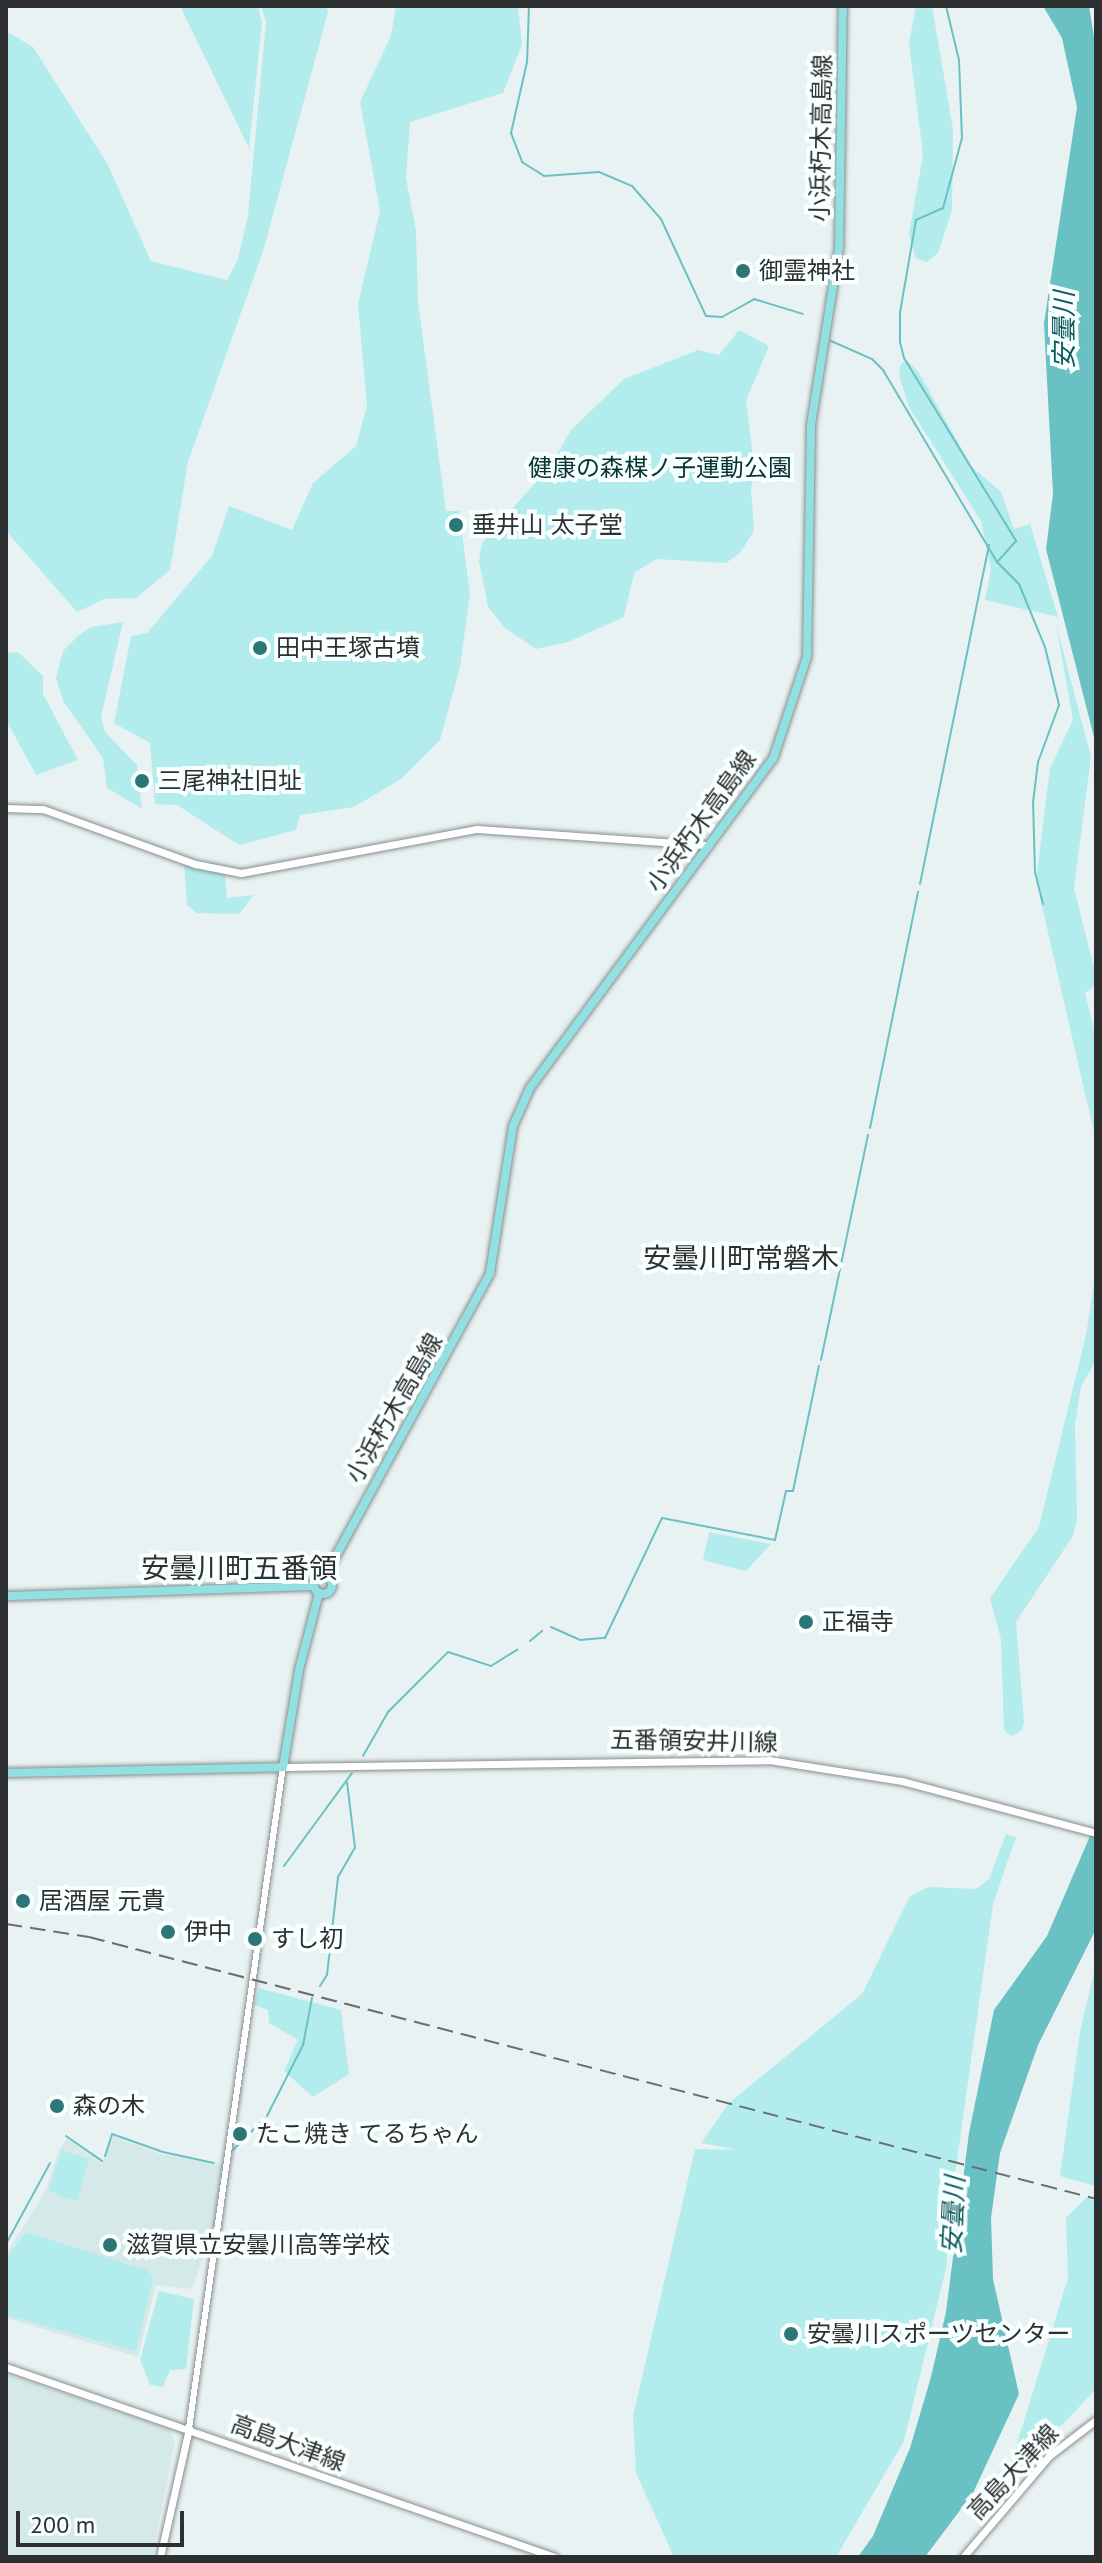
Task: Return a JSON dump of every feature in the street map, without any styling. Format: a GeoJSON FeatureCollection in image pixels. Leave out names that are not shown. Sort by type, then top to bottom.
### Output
{"type":"FeatureCollection","features":[{"type":"Feature","properties":{"kind":"main road","name":"小浜朽木高島線"},"geometry":{"type":"LineString","coordinates":[[283,1767],[317,1578],[325,1576],[490,1273],[513,1126],[530,1088],[773,759],[807,657],[811,425],[839,248],[843,6]]}},
{"type":"Feature","properties":{"kind":"main road"},"geometry":{"type":"LineString","coordinates":[[6,808],[43,809],[195,864],[241,873],[477,829],[708,845]]}},
{"type":"Feature","properties":{"kind":"main road","name":"小浜朽木高島線"},"geometry":{"type":"LineString","coordinates":[[317,1589],[331,1588],[325,1576]]}},
{"type":"Feature","properties":{"kind":"main road"},"geometry":{"type":"LineString","coordinates":[[6,1596],[317,1589]]}},
{"type":"Feature","properties":{"kind":"main road","name":"五番領安井川線"},"geometry":{"type":"LineString","coordinates":[[283,1767],[732,1758],[834,1767],[1096,1833]]}},
{"type":"Feature","properties":{"kind":"main road"},"geometry":{"type":"LineString","coordinates":[[6,1773],[283,1767]]}},
{"type":"Feature","properties":{"kind":"main road","name":"高島大津線"},"geometry":{"type":"LineString","coordinates":[[6,2367],[555,2557]]}},
{"type":"Feature","properties":{"kind":"main road","name":"高島大津線"},"geometry":{"type":"LineString","coordinates":[[963,2557],[1049,2456],[1096,2420]]}},
{"type":"Feature","properties":{"kind":"main road"},"geometry":{"type":"LineString","coordinates":[[160,2557],[189,2428]]}},
{"type":"Feature","properties":{"kind":"street"},"geometry":{"type":"LineString","coordinates":[[189,2428],[283,1767]]}},
{"type":"Feature","properties":{"kind":"shaded area","name":"滋賀県立安曇川高等学校"},"geometry":{"type":"Polygon","coordinates":[[[112,2136],[161,2154],[223,2165],[214,2228],[192,2289],[156,2285],[138,2357],[6,2318],[6,2254],[45,2192],[58,2152],[67,2138],[102,2164],[112,2136]]]}},
{"type":"Feature","properties":{"kind":"shaded area"},"geometry":{"type":"Polygon","coordinates":[[[6,2374],[169,2429],[175,2442],[152,2557],[6,2557],[6,2374]]]}},
{"type":"Feature","properties":{"kind":"green space"},"geometry":{"type":"Polygon","coordinates":[[[180,6],[258,6],[262,23],[249,148],[180,6]]]}},
{"type":"Feature","properties":{"kind":"green space"},"geometry":{"type":"Polygon","coordinates":[[[261,6],[326,6],[328,12],[264,248],[188,462],[170,570],[136,598],[104,599],[77,612],[6,531],[6,31],[33,47],[107,163],[151,261],[227,280],[238,259],[248,215],[266,22],[261,6]]]}},
{"type":"Feature","properties":{"kind":"green space"},"geometry":{"type":"Polygon","coordinates":[[[396,6],[518,6],[522,45],[503,93],[410,122],[406,178],[416,230],[418,302],[446,511],[459,511],[470,594],[460,667],[440,740],[401,779],[354,807],[300,815],[296,830],[239,845],[177,805],[155,804],[150,743],[114,723],[131,636],[147,633],[212,556],[229,506],[292,530],[313,483],[356,446],[367,406],[358,304],[380,211],[360,102],[391,36],[396,6]]]}},
{"type":"Feature","properties":{"kind":"green space"},"geometry":{"type":"Polygon","coordinates":[[[916,6],[932,6],[953,129],[952,210],[938,253],[927,262],[916,259],[909,235],[923,154],[909,43],[916,6]]]}},
{"type":"Feature","properties":{"kind":"green space","name":"健康の森楳ノ子運動公園"},"geometry":{"type":"Polygon","coordinates":[[[739,330],[769,346],[746,401],[755,471],[751,488],[754,531],[740,553],[726,563],[656,559],[634,573],[624,617],[568,642],[536,649],[505,628],[488,607],[479,561],[482,543],[551,465],[571,430],[624,379],[698,350],[719,355],[739,330]]]}},
{"type":"Feature","properties":{"kind":"green space"},"geometry":{"type":"Polygon","coordinates":[[[907,360],[919,373],[972,467],[1001,492],[1014,529],[1030,524],[1058,617],[985,600],[991,569],[981,521],[909,407],[899,375],[900,365],[907,360]]]}},
{"type":"Feature","properties":{"kind":"green space"},"geometry":{"type":"Polygon","coordinates":[[[123,622],[101,717],[105,732],[137,765],[142,809],[107,788],[103,758],[63,701],[56,678],[63,651],[79,635],[91,627],[123,622]]]}},
{"type":"Feature","properties":{"kind":"green space"},"geometry":{"type":"Polygon","coordinates":[[[1056,624],[1091,757],[1074,888],[1096,976],[1096,985],[1085,993],[1096,1037],[1096,1141],[1036,880],[1050,768],[1073,720],[1056,624]]]}},
{"type":"Feature","properties":{"kind":"green space"},"geometry":{"type":"Polygon","coordinates":[[[18,652],[43,676],[43,694],[78,760],[36,775],[6,720],[6,653],[18,652]]]}},
{"type":"Feature","properties":{"kind":"green space"},"geometry":{"type":"Polygon","coordinates":[[[184,863],[225,874],[227,898],[254,895],[239,914],[197,913],[187,905],[184,863]]]}},
{"type":"Feature","properties":{"kind":"green space"},"geometry":{"type":"Polygon","coordinates":[[[1096,1271],[1096,1361],[1081,1386],[1075,1425],[1077,1519],[1073,1536],[1016,1622],[1024,1722],[1022,1730],[1012,1736],[1004,1730],[1001,1640],[990,1598],[1039,1527],[1086,1335],[1096,1271]]]}},
{"type":"Feature","properties":{"kind":"green space"},"geometry":{"type":"Polygon","coordinates":[[[709,1532],[771,1544],[746,1571],[703,1560],[709,1532]]]}},
{"type":"Feature","properties":{"kind":"green space","name":"安曇川スポーツセンター"},"geometry":{"type":"Polygon","coordinates":[[[1006,1834],[1016,1837],[993,1904],[953,2189],[946,2188],[947,2264],[904,2441],[836,2557],[674,2557],[636,2473],[633,2416],[695,2149],[737,2150],[701,2143],[729,2103],[862,1994],[910,1896],[929,1887],[976,1889],[989,1879],[1006,1834]]]}},
{"type":"Feature","properties":{"kind":"green space"},"geometry":{"type":"Polygon","coordinates":[[[1096,1963],[1096,2186],[1060,2176],[1080,2032],[1096,1963]]]}},
{"type":"Feature","properties":{"kind":"green space"},"geometry":{"type":"Polygon","coordinates":[[[259,1988],[341,2010],[349,2074],[313,2097],[284,2071],[298,2040],[269,2023],[268,2010],[254,2005],[259,1988]]]}},
{"type":"Feature","properties":{"kind":"green space"},"geometry":{"type":"Polygon","coordinates":[[[62,2150],[89,2159],[77,2201],[48,2191],[62,2150]]]}},
{"type":"Feature","properties":{"kind":"green space"},"geometry":{"type":"Polygon","coordinates":[[[1087,2197],[1096,2202],[1096,2389],[1063,2424],[1011,2463],[1068,2278],[1066,2218],[1087,2197]]]}},
{"type":"Feature","properties":{"kind":"green space"},"geometry":{"type":"Polygon","coordinates":[[[26,2232],[149,2271],[153,2278],[136,2351],[6,2315],[6,2259],[26,2232]]]}},
{"type":"Feature","properties":{"kind":"green space"},"geometry":{"type":"Polygon","coordinates":[[[159,2291],[194,2299],[186,2369],[170,2370],[163,2387],[150,2385],[140,2359],[159,2291]]]}},
{"type":"Feature","properties":{"kind":"water","name":"安曇川"},"geometry":{"type":"Polygon","coordinates":[[[1043,6],[1089,6],[1096,49],[1096,745],[1046,549],[1053,494],[1044,323],[1077,107],[1062,38],[1043,6]]]}},
{"type":"Feature","properties":{"kind":"water"},"geometry":{"type":"Polygon","coordinates":[[[1096,1822],[1096,1929],[1038,2045],[1000,2153],[991,2218],[993,2279],[1019,2394],[973,2493],[925,2557],[858,2557],[873,2536],[910,2448],[931,2377],[946,2312],[969,2133],[994,2010],[1047,1936],[1096,1822]]]}},
{"type":"Feature","properties":{"kind":"waterway"},"geometry":{"type":"LineString","coordinates":[[529,6],[527,62],[511,133],[522,162],[544,176],[599,172],[632,186],[661,219],[706,316],[722,317],[754,299],[803,314]]}},
{"type":"Feature","properties":{"kind":"waterway"},"geometry":{"type":"LineString","coordinates":[[946,6],[959,60],[962,138],[943,208],[916,220],[900,313],[900,342],[904,358],[1016,541],[998,561]]}},
{"type":"Feature","properties":{"kind":"waterway"},"geometry":{"type":"LineString","coordinates":[[831,341],[872,359],[883,370],[997,562],[1019,584],[1045,647],[1059,705],[1038,762],[1033,801],[1035,872],[1043,904]]}},
{"type":"Feature","properties":{"kind":"waterway"},"geometry":{"type":"LineString","coordinates":[[920,884],[989,545]]}},
{"type":"Feature","properties":{"kind":"waterway"},"geometry":{"type":"LineString","coordinates":[[870,1128],[918,892]]}},
{"type":"Feature","properties":{"kind":"waterway"},"geometry":{"type":"LineString","coordinates":[[821,1360],[868,1135]]}},
{"type":"Feature","properties":{"kind":"waterway"},"geometry":{"type":"LineString","coordinates":[[551,1627],[580,1640],[605,1638],[662,1518],[775,1540],[786,1491],[793,1491],[819,1366]]}},
{"type":"Feature","properties":{"kind":"waterway"},"geometry":{"type":"LineString","coordinates":[[530,1641],[542,1631]]}},
{"type":"Feature","properties":{"kind":"waterway"},"geometry":{"type":"LineString","coordinates":[[363,1756],[388,1712],[448,1652],[491,1666],[517,1650]]}},
{"type":"Feature","properties":{"kind":"waterway"},"geometry":{"type":"LineString","coordinates":[[284,1866],[352,1773]]}},
{"type":"Feature","properties":{"kind":"waterway"},"geometry":{"type":"LineString","coordinates":[[320,1986],[327,1975],[338,1877],[355,1848],[347,1782]]}},
{"type":"Feature","properties":{"kind":"waterway"},"geometry":{"type":"LineString","coordinates":[[267,2116],[303,2045],[312,1998]]}},
{"type":"Feature","properties":{"kind":"waterway"},"geometry":{"type":"LineString","coordinates":[[233,2150],[262,2121]]}},
{"type":"Feature","properties":{"kind":"waterway"},"geometry":{"type":"LineString","coordinates":[[105,2156],[112,2134],[163,2152],[214,2163]]}},
{"type":"Feature","properties":{"kind":"waterway"},"geometry":{"type":"LineString","coordinates":[[66,2136],[102,2161]]}},
{"type":"Feature","properties":{"kind":"waterway"},"geometry":{"type":"LineString","coordinates":[[6,2244],[50,2163]]}},
{"type":"Feature","properties":{"kind":"railway"},"geometry":{"type":"LineString","coordinates":[[6,1924],[89,1937],[1096,2199]]}},
{"type":"Feature","properties":{"kind":"place","name":"御霊神社"},"geometry":{"type":"Point","coordinates":[743,271]}},
{"type":"Feature","properties":{"kind":"place","name":"垂井山 太子堂"},"geometry":{"type":"Point","coordinates":[456,525]}},
{"type":"Feature","properties":{"kind":"place","name":"田中王塚古墳"},"geometry":{"type":"Point","coordinates":[260,648]}},
{"type":"Feature","properties":{"kind":"place","name":"三尾神社旧址"},"geometry":{"type":"Point","coordinates":[142,781]}},
{"type":"Feature","properties":{"kind":"place","name":"正福寺"},"geometry":{"type":"Point","coordinates":[806,1622]}},
{"type":"Feature","properties":{"kind":"place","name":"居酒屋 元貴"},"geometry":{"type":"Point","coordinates":[23,1901]}},
{"type":"Feature","properties":{"kind":"place","name":"伊中"},"geometry":{"type":"Point","coordinates":[168,1932]}},
{"type":"Feature","properties":{"kind":"place","name":"すし初"},"geometry":{"type":"Point","coordinates":[255,1939]}},
{"type":"Feature","properties":{"kind":"place","name":"森の木"},"geometry":{"type":"Point","coordinates":[57,2106]}},
{"type":"Feature","properties":{"kind":"place","name":"たこ焼き てるちゃん"},"geometry":{"type":"Point","coordinates":[240,2134]}},
{"type":"Feature","properties":{"kind":"place","name":"滋賀県立安曇川高等学校"},"geometry":{"type":"Point","coordinates":[110,2245]}},
{"type":"Feature","properties":{"kind":"place","name":"安曇川スポーツセンター"},"geometry":{"type":"Point","coordinates":[791,2334]}},
{"type":"Feature","properties":{"kind":"district","name":"安曇川町常磐木"},"geometry":{"type":"Point","coordinates":[741,1258]}},
{"type":"Feature","properties":{"kind":"district","name":"安曇川町五番領"},"geometry":{"type":"Point","coordinates":[239,1568]}}]}
